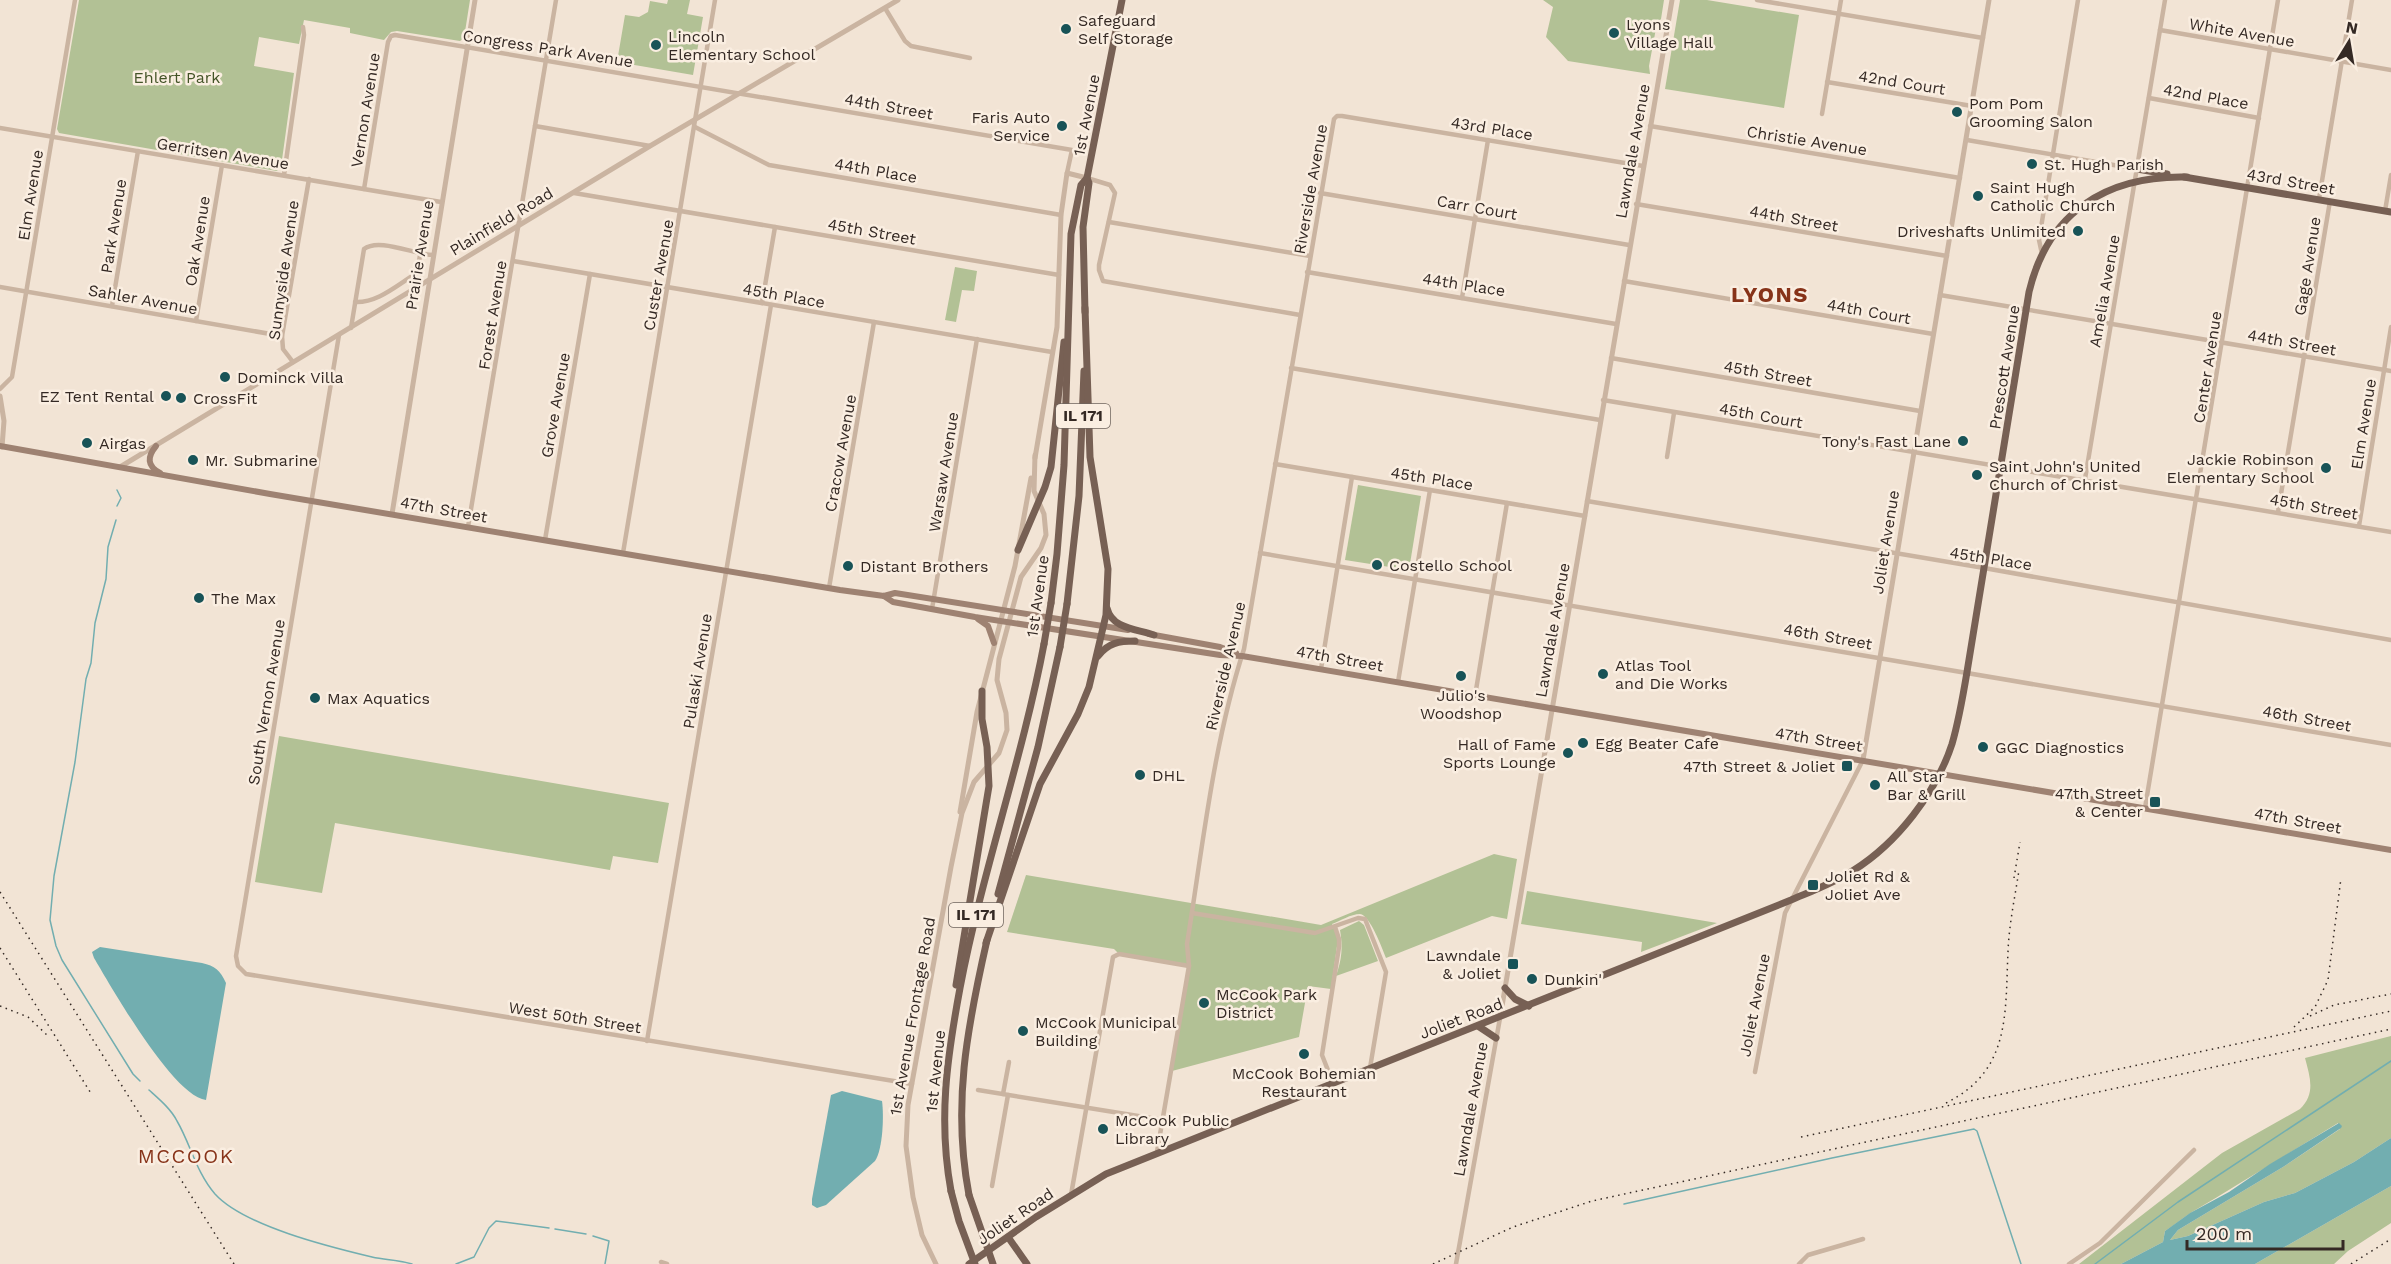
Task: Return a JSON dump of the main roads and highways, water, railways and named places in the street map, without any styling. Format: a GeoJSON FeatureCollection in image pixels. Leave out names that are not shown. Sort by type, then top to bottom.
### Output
{"type":"FeatureCollection","features":[{"type":"Feature","properties":{"kind":"main road","name":"1st Avenue"},"geometry":{"type":"LineString","coordinates":[[993,1264],[969,1195],[961,1141],[960,1102],[970,1025],[986,943],[1038,747],[1067,604],[1080,487],[1085,308],[1083,227],[1089,186],[1087,178],[1122,0]]}},
{"type":"Feature","properties":{"kind":"main road"},"geometry":{"type":"LineString","coordinates":[[2137,169],[2187,177]]}},
{"type":"Feature","properties":{"kind":"main road","name":"Prescott Avenue"},"geometry":{"type":"LineString","coordinates":[[1940,773],[1956,730],[2027,310],[2033,277],[2042,254],[2061,227],[2078,210],[2098,196],[2135,180],[2187,177]]}},
{"type":"Feature","properties":{"kind":"main road","name":"43rd Street"},"geometry":{"type":"LineString","coordinates":[[2187,177],[2388,212]]}},
{"type":"Feature","properties":{"kind":"main road","name":"1st Avenue"},"geometry":{"type":"LineString","coordinates":[[975,1264],[951,1191],[943,1120],[945,1084],[969,944],[1026,725],[1051,603],[1064,465],[1073,217],[1081,184],[1087,178]]}},
{"type":"Feature","properties":{"kind":"main road"},"geometry":{"type":"LineString","coordinates":[[1018,550],[1038,503],[1053,458],[1069,292]]}},
{"type":"Feature","properties":{"kind":"main road"},"geometry":{"type":"LineString","coordinates":[[986,943],[1040,784],[1078,714],[1089,687],[1107,605],[1107,563],[1090,458],[1085,308]]}},
{"type":"Feature","properties":{"kind":"main road","name":"47th Street"},"geometry":{"type":"LineString","coordinates":[[1,446],[311,501],[829,588],[884,596],[895,593],[1103,626],[1220,647],[1242,656]]}},
{"type":"Feature","properties":{"kind":"main road"},"geometry":{"type":"LineString","coordinates":[[156,446],[149,458],[150,463],[156,471],[164,475]]}},
{"type":"Feature","properties":{"kind":"main road","name":"47th Street"},"geometry":{"type":"LineString","coordinates":[[884,596],[893,602],[1009,623],[1135,640],[1220,655],[1242,656],[2391,850]]}},
{"type":"Feature","properties":{"kind":"main road"},"geometry":{"type":"LineString","coordinates":[[1107,605],[1111,618],[1122,626],[1154,635]]}},
{"type":"Feature","properties":{"kind":"main road"},"geometry":{"type":"LineString","coordinates":[[975,617],[988,626],[994,643]]}},
{"type":"Feature","properties":{"kind":"main road"},"geometry":{"type":"LineString","coordinates":[[1096,661],[1103,649],[1114,643],[1135,640]]}},
{"type":"Feature","properties":{"kind":"main road"},"geometry":{"type":"LineString","coordinates":[[951,1041],[957,975],[987,801],[989,764],[982,719],[982,691]]}},
{"type":"Feature","properties":{"kind":"main road","name":"Joliet Road"},"geometry":{"type":"LineString","coordinates":[[969,1264],[1106,1174],[1791,900],[1855,870],[1881,849],[1923,801],[1940,773]]}},
{"type":"Feature","properties":{"kind":"main road"},"geometry":{"type":"LineString","coordinates":[[1505,988],[1515,999],[1529,1006]]}},
{"type":"Feature","properties":{"kind":"main road"},"geometry":{"type":"LineString","coordinates":[[1478,1026],[1496,1038]]}},
{"type":"Feature","properties":{"kind":"main road"},"geometry":{"type":"LineString","coordinates":[[1008,1237],[1027,1264]]}},
{"type":"Feature","properties":{"kind":"water"},"geometry":{"type":"Polygon","coordinates":[[[100,947],[202,963],[214,967],[222,975],[226,983],[206,1100],[192,1094],[177,1080],[144,1039],[94,958],[92,952],[100,947]]]}},
{"type":"Feature","properties":{"kind":"water"},"geometry":{"type":"Polygon","coordinates":[[[842,1091],[882,1101],[883,1123],[880,1149],[875,1161],[826,1205],[817,1208],[812,1205],[812,1199],[831,1095],[842,1091]]]}},
{"type":"Feature","properties":{"kind":"water"},"geometry":{"type":"Polygon","coordinates":[[[2339,1123],[2341,1128],[2283,1167],[2178,1230],[2170,1240],[2188,1236],[2264,1202],[2295,1193],[2354,1162],[2391,1138],[2391,1186],[2255,1264],[2121,1264],[2163,1242],[2165,1231],[2190,1213],[2229,1192],[2270,1164],[2339,1123]]]}},
{"type":"Feature","properties":{"kind":"waterway"},"geometry":{"type":"LineString","coordinates":[[117,490],[121,498],[117,506]]}},
{"type":"Feature","properties":{"kind":"waterway"},"geometry":{"type":"LineString","coordinates":[[116,520],[108,547],[106,579],[95,623],[75,762],[54,876],[50,920],[62,960],[133,1074],[140,1081]]}},
{"type":"Feature","properties":{"kind":"waterway"},"geometry":{"type":"LineString","coordinates":[[2095,1264],[2178,1202],[2391,1061]]}},
{"type":"Feature","properties":{"kind":"waterway"},"geometry":{"type":"LineString","coordinates":[[149,1090],[164,1104],[182,1130],[208,1186],[228,1205],[246,1216],[289,1234],[372,1257],[412,1264]]}},
{"type":"Feature","properties":{"kind":"waterway"},"geometry":{"type":"LineString","coordinates":[[1624,1204],[1974,1129],[1977,1131],[2021,1264]]}},
{"type":"Feature","properties":{"kind":"waterway"},"geometry":{"type":"LineString","coordinates":[[456,1264],[474,1257],[489,1228],[496,1221],[549,1228]]}},
{"type":"Feature","properties":{"kind":"waterway"},"geometry":{"type":"LineString","coordinates":[[555,1229],[586,1234]]}},
{"type":"Feature","properties":{"kind":"waterway"},"geometry":{"type":"LineString","coordinates":[[593,1236],[609,1241],[605,1264]]}},
{"type":"Feature","properties":{"kind":"railway"},"geometry":{"type":"LineString","coordinates":[[2014,878],[2020,842]]}},
{"type":"Feature","properties":{"kind":"railway"},"geometry":{"type":"LineString","coordinates":[[1946,1103],[1967,1090],[1983,1074],[2000,1038],[2006,997],[2010,931],[2019,870]]}},
{"type":"Feature","properties":{"kind":"railway"},"geometry":{"type":"LineString","coordinates":[[2294,1027],[2315,1007],[2328,980],[2341,878]]}},
{"type":"Feature","properties":{"kind":"railway"},"geometry":{"type":"LineString","coordinates":[[0,892],[234,1264]]}},
{"type":"Feature","properties":{"kind":"railway"},"geometry":{"type":"LineString","coordinates":[[0,948],[92,1095]]}},
{"type":"Feature","properties":{"kind":"railway"},"geometry":{"type":"LineString","coordinates":[[2310,1016],[2334,1005],[2391,994]]}},
{"type":"Feature","properties":{"kind":"railway"},"geometry":{"type":"LineString","coordinates":[[0,1006],[28,1017],[47,1035]]}},
{"type":"Feature","properties":{"kind":"railway"},"geometry":{"type":"LineString","coordinates":[[1801,1137],[2391,1011]]}},
{"type":"Feature","properties":{"kind":"railway"},"geometry":{"type":"LineString","coordinates":[[1433,1264],[1513,1227],[1592,1201],[2391,1029]]}},
{"type":"Feature","properties":{"kind":"railway"},"geometry":{"type":"LineString","coordinates":[[2351,1264],[2391,1239]]}},
{"type":"Feature","properties":{"kind":"place","name":"Safeguard Self Storage"},"geometry":{"type":"Point","coordinates":[1066,29]}},
{"type":"Feature","properties":{"kind":"place","name":"Lyons Village Hall"},"geometry":{"type":"Point","coordinates":[1614,33]}},
{"type":"Feature","properties":{"kind":"place","name":"Lincoln Elementary School"},"geometry":{"type":"Point","coordinates":[656,45]}},
{"type":"Feature","properties":{"kind":"place","name":"Pom Pom Grooming Salon"},"geometry":{"type":"Point","coordinates":[1957,112]}},
{"type":"Feature","properties":{"kind":"place","name":"Faris Auto Service"},"geometry":{"type":"Point","coordinates":[1062,126]}},
{"type":"Feature","properties":{"kind":"place","name":"St. Hugh Parish"},"geometry":{"type":"Point","coordinates":[2032,164]}},
{"type":"Feature","properties":{"kind":"place","name":"Saint Hugh Catholic Church"},"geometry":{"type":"Point","coordinates":[1978,196]}},
{"type":"Feature","properties":{"kind":"place","name":"Driveshafts Unlimited"},"geometry":{"type":"Point","coordinates":[2078,231]}},
{"type":"Feature","properties":{"kind":"place","name":"Dominck Villa"},"geometry":{"type":"Point","coordinates":[225,377]}},
{"type":"Feature","properties":{"kind":"place","name":"EZ Tent Rental"},"geometry":{"type":"Point","coordinates":[166,396]}},
{"type":"Feature","properties":{"kind":"place","name":"CrossFit"},"geometry":{"type":"Point","coordinates":[181,398]}},
{"type":"Feature","properties":{"kind":"place","name":"Tony's Fast Lane"},"geometry":{"type":"Point","coordinates":[1963,441]}},
{"type":"Feature","properties":{"kind":"place","name":"Airgas"},"geometry":{"type":"Point","coordinates":[87,443]}},
{"type":"Feature","properties":{"kind":"place","name":"Mr. Submarine"},"geometry":{"type":"Point","coordinates":[193,460]}},
{"type":"Feature","properties":{"kind":"place","name":"Jackie Robinson Elementary School"},"geometry":{"type":"Point","coordinates":[2326,468]}},
{"type":"Feature","properties":{"kind":"place","name":"Saint John's United Church of Christ"},"geometry":{"type":"Point","coordinates":[1977,475]}},
{"type":"Feature","properties":{"kind":"place","name":"Costello School"},"geometry":{"type":"Point","coordinates":[1377,565]}},
{"type":"Feature","properties":{"kind":"place","name":"Distant Brothers"},"geometry":{"type":"Point","coordinates":[848,566]}},
{"type":"Feature","properties":{"kind":"place","name":"The Max"},"geometry":{"type":"Point","coordinates":[199,598]}},
{"type":"Feature","properties":{"kind":"place","name":"Atlas Tool and Die Works"},"geometry":{"type":"Point","coordinates":[1603,674]}},
{"type":"Feature","properties":{"kind":"place","name":"Julio's Woodshop"},"geometry":{"type":"Point","coordinates":[1461,676]}},
{"type":"Feature","properties":{"kind":"place","name":"Max Aquatics"},"geometry":{"type":"Point","coordinates":[315,698]}},
{"type":"Feature","properties":{"kind":"place","name":"Egg Beater Cafe"},"geometry":{"type":"Point","coordinates":[1583,743]}},
{"type":"Feature","properties":{"kind":"place","name":"GGC Diagnostics"},"geometry":{"type":"Point","coordinates":[1983,747]}},
{"type":"Feature","properties":{"kind":"place","name":"Hall of Fame Sports Lounge"},"geometry":{"type":"Point","coordinates":[1568,753]}},
{"type":"Feature","properties":{"kind":"place","name":"47th Street & Joliet"},"geometry":{"type":"Point","coordinates":[1847,766]}},
{"type":"Feature","properties":{"kind":"place","name":"DHL"},"geometry":{"type":"Point","coordinates":[1140,775]}},
{"type":"Feature","properties":{"kind":"place","name":"All Star Bar & Grill"},"geometry":{"type":"Point","coordinates":[1875,785]}},
{"type":"Feature","properties":{"kind":"place","name":"47th Street & Center"},"geometry":{"type":"Point","coordinates":[2155,802]}},
{"type":"Feature","properties":{"kind":"place","name":"Joliet Rd & Joliet Ave"},"geometry":{"type":"Point","coordinates":[1813,885]}},
{"type":"Feature","properties":{"kind":"place","name":"Lawndale & Joliet"},"geometry":{"type":"Point","coordinates":[1513,964]}},
{"type":"Feature","properties":{"kind":"place","name":"Dunkin'"},"geometry":{"type":"Point","coordinates":[1532,979]}},
{"type":"Feature","properties":{"kind":"place","name":"McCook Park District"},"geometry":{"type":"Point","coordinates":[1204,1003]}},
{"type":"Feature","properties":{"kind":"place","name":"McCook Municipal Building"},"geometry":{"type":"Point","coordinates":[1023,1031]}},
{"type":"Feature","properties":{"kind":"place","name":"McCook Bohemian Restaurant"},"geometry":{"type":"Point","coordinates":[1304,1054]}},
{"type":"Feature","properties":{"kind":"place","name":"McCook Public Library"},"geometry":{"type":"Point","coordinates":[1103,1129]}},
{"type":"Feature","properties":{"kind":"district","name":"LYONS"},"geometry":{"type":"Point","coordinates":[1770,294]}},
{"type":"Feature","properties":{"kind":"district","name":"MCCOOK"},"geometry":{"type":"Point","coordinates":[186,1156]}},
{"type":"Feature","properties":{"kind":"park label","name":"Ehlert Park"},"geometry":{"type":"Point","coordinates":[177,77]}}]}
